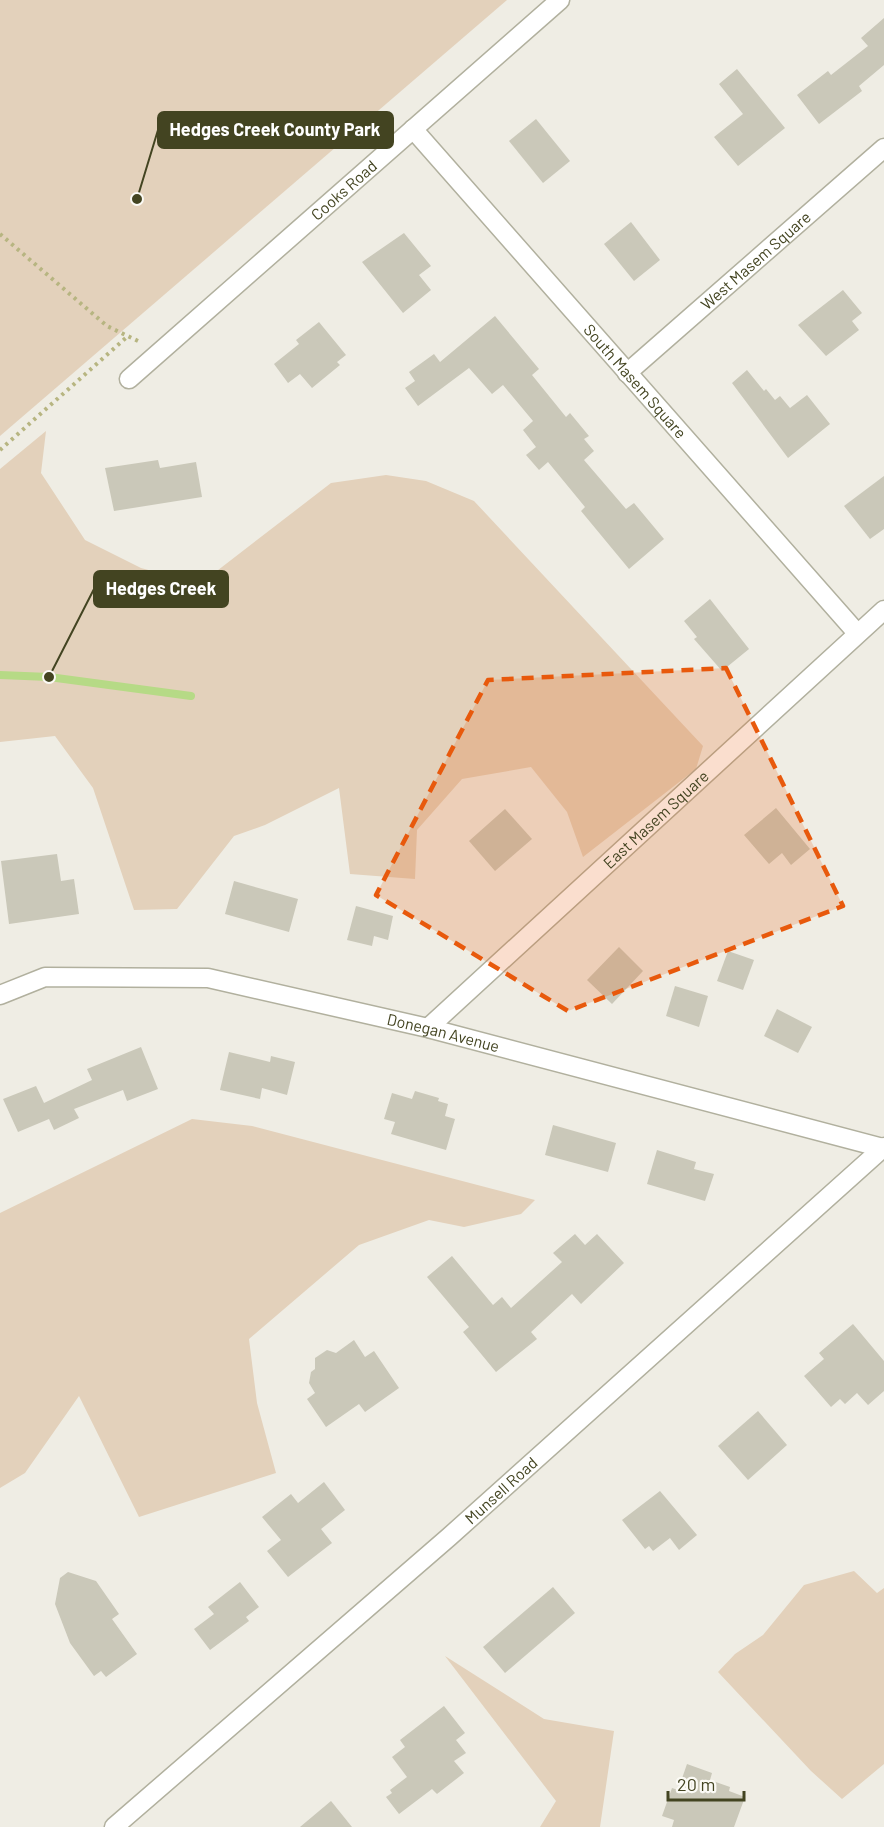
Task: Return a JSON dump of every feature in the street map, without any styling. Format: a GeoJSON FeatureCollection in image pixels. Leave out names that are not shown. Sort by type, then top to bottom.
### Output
{"type":"FeatureCollection","features":[{"type":"Feature","properties":{"kind":"street","name":"Cooks Road"},"geometry":{"type":"LineString","coordinates":[[129,379],[560,0]]}},
{"type":"Feature","properties":{"kind":"street","name":"South Masem Square"},"geometry":{"type":"LineString","coordinates":[[413,129],[857,633]]}},
{"type":"Feature","properties":{"kind":"street","name":"West Masem Square"},"geometry":{"type":"LineString","coordinates":[[627,373],[884,148]]}},
{"type":"Feature","properties":{"kind":"street","name":"East Masem Square"},"geometry":{"type":"LineString","coordinates":[[428,1028],[884,610]]}},
{"type":"Feature","properties":{"kind":"street","name":"Donegan Avenue"},"geometry":{"type":"LineString","coordinates":[[0,995],[45,977],[208,978],[428,1028],[883,1148]]}},
{"type":"Feature","properties":{"kind":"street","name":"Munsell Road"},"geometry":{"type":"LineString","coordinates":[[114,1827],[449,1537],[883,1148]]}},
{"type":"Feature","properties":{"kind":"path"},"geometry":{"type":"LineString","coordinates":[[0,234],[107,326],[160,352]]}},
{"type":"Feature","properties":{"kind":"path"},"geometry":{"type":"LineString","coordinates":[[0,450],[128,336]]}},
{"type":"Feature","properties":{"kind":"highlighted area"},"geometry":{"type":"Polygon","coordinates":[[[726,668],[843,906],[568,1011],[376,895],[488,680],[726,668]]]}},
{"type":"Feature","properties":{"kind":"shaded area"},"geometry":{"type":"Polygon","coordinates":[[[0,0],[507,0],[0,436],[0,0]]]}},
{"type":"Feature","properties":{"kind":"shaded area"},"geometry":{"type":"Polygon","coordinates":[[[46,431],[41,473],[85,540],[141,568],[200,584],[331,483],[386,475],[426,481],[474,501],[703,746],[696,769],[583,857],[567,812],[531,767],[462,779],[417,830],[415,879],[350,874],[339,788],[265,825],[234,836],[177,909],[134,910],[93,788],[55,736],[0,742],[0,469],[46,431]]]}},
{"type":"Feature","properties":{"kind":"shaded area"},"geometry":{"type":"Polygon","coordinates":[[[192,1119],[252,1126],[535,1200],[521,1214],[464,1227],[429,1220],[359,1245],[249,1339],[257,1403],[276,1473],[139,1517],[79,1396],[25,1473],[0,1488],[0,1213],[192,1119]]]}},
{"type":"Feature","properties":{"kind":"shaded area"},"geometry":{"type":"Polygon","coordinates":[[[854,1571],[877,1593],[884,1588],[884,1764],[842,1799],[811,1771],[718,1672],[735,1654],[763,1635],[804,1585],[854,1571]]]}},
{"type":"Feature","properties":{"kind":"shaded area"},"geometry":{"type":"Polygon","coordinates":[[[445,1656],[544,1719],[614,1731],[600,1827],[540,1827],[556,1801],[445,1656]]]}},
{"type":"Feature","properties":{"kind":"building"},"geometry":{"type":"Polygon","coordinates":[[[884,18],[884,65],[859,86],[862,91],[819,124],[797,95],[828,71],[831,75],[868,46],[861,38],[884,18]]]}},
{"type":"Feature","properties":{"kind":"building"},"geometry":{"type":"Polygon","coordinates":[[[737,69],[785,128],[738,166],[714,137],[743,114],[719,84],[737,69]]]}},
{"type":"Feature","properties":{"kind":"building"},"geometry":{"type":"Polygon","coordinates":[[[536,119],[570,161],[543,183],[509,141],[536,119]]]}},
{"type":"Feature","properties":{"kind":"building"},"geometry":{"type":"Polygon","coordinates":[[[631,222],[660,260],[634,281],[604,244],[631,222]]]}},
{"type":"Feature","properties":{"kind":"building"},"geometry":{"type":"Polygon","coordinates":[[[404,233],[431,266],[419,275],[431,290],[403,313],[362,262],[404,233]]]}},
{"type":"Feature","properties":{"kind":"building"},"geometry":{"type":"Polygon","coordinates":[[[843,290],[862,313],[852,321],[859,330],[826,356],[798,325],[843,290]]]}},
{"type":"Feature","properties":{"kind":"building"},"geometry":{"type":"Polygon","coordinates":[[[495,316],[539,369],[532,375],[566,417],[570,413],[589,436],[584,439],[594,451],[584,460],[626,509],[634,503],[664,539],[629,569],[581,511],[585,507],[548,462],[539,470],[526,455],[536,447],[523,430],[533,421],[503,385],[492,394],[469,368],[418,406],[405,388],[415,381],[409,372],[434,354],[440,362],[495,316]]]}},
{"type":"Feature","properties":{"kind":"building"},"geometry":{"type":"Polygon","coordinates":[[[319,322],[346,355],[337,362],[340,365],[312,388],[300,374],[288,383],[274,364],[299,344],[296,340],[319,322]]]}},
{"type":"Feature","properties":{"kind":"building"},"geometry":{"type":"Polygon","coordinates":[[[747,370],[764,391],[766,389],[775,400],[780,396],[790,408],[807,395],[830,424],[788,458],[732,383],[747,370]]]}},
{"type":"Feature","properties":{"kind":"building"},"geometry":{"type":"Polygon","coordinates":[[[158,460],[160,468],[196,462],[202,497],[114,511],[105,468],[158,460]]]}},
{"type":"Feature","properties":{"kind":"building"},"geometry":{"type":"Polygon","coordinates":[[[884,476],[884,529],[870,539],[844,506],[884,476]]]}},
{"type":"Feature","properties":{"kind":"building"},"geometry":{"type":"Polygon","coordinates":[[[710,599],[749,649],[722,671],[694,639],[697,637],[684,621],[710,599]]]}},
{"type":"Feature","properties":{"kind":"building"},"geometry":{"type":"Polygon","coordinates":[[[776,808],[810,849],[791,865],[782,853],[769,864],[744,835],[776,808]]]}},
{"type":"Feature","properties":{"kind":"building"},"geometry":{"type":"Polygon","coordinates":[[[505,809],[532,839],[495,871],[469,841],[505,809]]]}},
{"type":"Feature","properties":{"kind":"building"},"geometry":{"type":"Polygon","coordinates":[[[57,854],[61,881],[74,879],[79,914],[9,924],[1,861],[57,854]]]}},
{"type":"Feature","properties":{"kind":"building"},"geometry":{"type":"Polygon","coordinates":[[[234,881],[298,899],[289,932],[225,914],[234,881]]]}},
{"type":"Feature","properties":{"kind":"building"},"geometry":{"type":"Polygon","coordinates":[[[356,906],[393,916],[388,940],[374,936],[372,946],[347,940],[356,906]]]}},
{"type":"Feature","properties":{"kind":"building"},"geometry":{"type":"Polygon","coordinates":[[[619,947],[643,971],[612,1004],[587,980],[619,947]]]}},
{"type":"Feature","properties":{"kind":"building"},"geometry":{"type":"Polygon","coordinates":[[[728,951],[754,960],[743,990],[717,981],[728,951]]]}},
{"type":"Feature","properties":{"kind":"building"},"geometry":{"type":"Polygon","coordinates":[[[675,986],[708,996],[699,1027],[666,1016],[675,986]]]}},
{"type":"Feature","properties":{"kind":"building"},"geometry":{"type":"Polygon","coordinates":[[[777,1009],[812,1027],[798,1053],[764,1036],[777,1009]]]}},
{"type":"Feature","properties":{"kind":"building"},"geometry":{"type":"Polygon","coordinates":[[[141,1047],[158,1089],[127,1101],[123,1090],[74,1109],[79,1118],[54,1130],[49,1119],[18,1132],[3,1099],[36,1086],[44,1103],[92,1080],[87,1069],[141,1047]]]}},
{"type":"Feature","properties":{"kind":"building"},"geometry":{"type":"Polygon","coordinates":[[[229,1052],[270,1062],[271,1056],[295,1062],[287,1095],[262,1088],[260,1099],[220,1090],[229,1052]]]}},
{"type":"Feature","properties":{"kind":"building"},"geometry":{"type":"Polygon","coordinates":[[[415,1091],[439,1098],[438,1101],[448,1104],[445,1116],[455,1119],[446,1150],[391,1134],[395,1122],[384,1119],[392,1093],[412,1099],[415,1091]]]}},
{"type":"Feature","properties":{"kind":"building"},"geometry":{"type":"Polygon","coordinates":[[[553,1125],[616,1143],[608,1172],[545,1155],[553,1125]]]}},
{"type":"Feature","properties":{"kind":"building"},"geometry":{"type":"Polygon","coordinates":[[[657,1150],[696,1162],[694,1169],[714,1174],[705,1201],[647,1184],[657,1150]]]}},
{"type":"Feature","properties":{"kind":"building"},"geometry":{"type":"Polygon","coordinates":[[[575,1234],[585,1245],[597,1234],[624,1263],[581,1304],[572,1294],[531,1332],[537,1339],[496,1372],[463,1332],[469,1327],[427,1277],[452,1256],[493,1305],[502,1297],[511,1308],[562,1262],[553,1253],[575,1234]]]}},
{"type":"Feature","properties":{"kind":"building"},"geometry":{"type":"Polygon","coordinates":[[[853,1324],[884,1361],[884,1391],[868,1405],[857,1393],[845,1404],[840,1399],[831,1407],[804,1376],[824,1359],[819,1353],[853,1324]]]}},
{"type":"Feature","properties":{"kind":"building"},"geometry":{"type":"Polygon","coordinates":[[[354,1340],[365,1357],[374,1351],[399,1388],[365,1412],[359,1404],[326,1427],[307,1399],[315,1393],[309,1383],[311,1372],[315,1369],[315,1358],[327,1350],[336,1353],[354,1340]]]}},
{"type":"Feature","properties":{"kind":"building"},"geometry":{"type":"Polygon","coordinates":[[[758,1411],[787,1445],[748,1480],[718,1446],[758,1411]]]}},
{"type":"Feature","properties":{"kind":"building"},"geometry":{"type":"Polygon","coordinates":[[[324,1482],[345,1510],[321,1529],[332,1543],[288,1577],[267,1551],[281,1540],[262,1517],[291,1494],[298,1503],[324,1482]]]}},
{"type":"Feature","properties":{"kind":"building"},"geometry":{"type":"Polygon","coordinates":[[[660,1491],[697,1535],[679,1550],[670,1538],[653,1551],[649,1546],[645,1549],[622,1520],[660,1491]]]}},
{"type":"Feature","properties":{"kind":"building"},"geometry":{"type":"Polygon","coordinates":[[[68,1572],[96,1581],[119,1614],[112,1619],[137,1654],[106,1677],[101,1671],[94,1676],[70,1643],[55,1604],[60,1578],[68,1572]]]}},
{"type":"Feature","properties":{"kind":"building"},"geometry":{"type":"Polygon","coordinates":[[[240,1582],[259,1607],[246,1617],[249,1621],[210,1650],[194,1629],[214,1614],[208,1607],[240,1582]]]}},
{"type":"Feature","properties":{"kind":"building"},"geometry":{"type":"Polygon","coordinates":[[[553,1587],[575,1613],[505,1673],[483,1647],[553,1587]]]}},
{"type":"Feature","properties":{"kind":"building"},"geometry":{"type":"Polygon","coordinates":[[[444,1706],[465,1733],[456,1740],[466,1753],[454,1761],[464,1773],[437,1794],[432,1789],[399,1814],[386,1797],[392,1793],[390,1790],[407,1777],[392,1757],[405,1747],[400,1740],[444,1706]]]}},
{"type":"Feature","properties":{"kind":"building"},"geometry":{"type":"Polygon","coordinates":[[[687,1764],[712,1773],[710,1780],[730,1787],[729,1791],[745,1797],[734,1827],[672,1827],[674,1820],[662,1816],[672,1788],[678,1790],[687,1764]]]}},
{"type":"Feature","properties":{"kind":"building"},"geometry":{"type":"Polygon","coordinates":[[[331,1801],[352,1827],[300,1827],[331,1801]]]}},
{"type":"Feature","properties":{"kind":"waterway"},"geometry":{"type":"LineString","coordinates":[[0,675],[49,677],[191,696]]}},
{"type":"Feature","properties":{"kind":"place","name":"Hedges Creek County Park"},"geometry":{"type":"Point","coordinates":[137,199]}},
{"type":"Feature","properties":{"kind":"place","name":"Hedges Creek"},"geometry":{"type":"Point","coordinates":[49,677]}}]}
